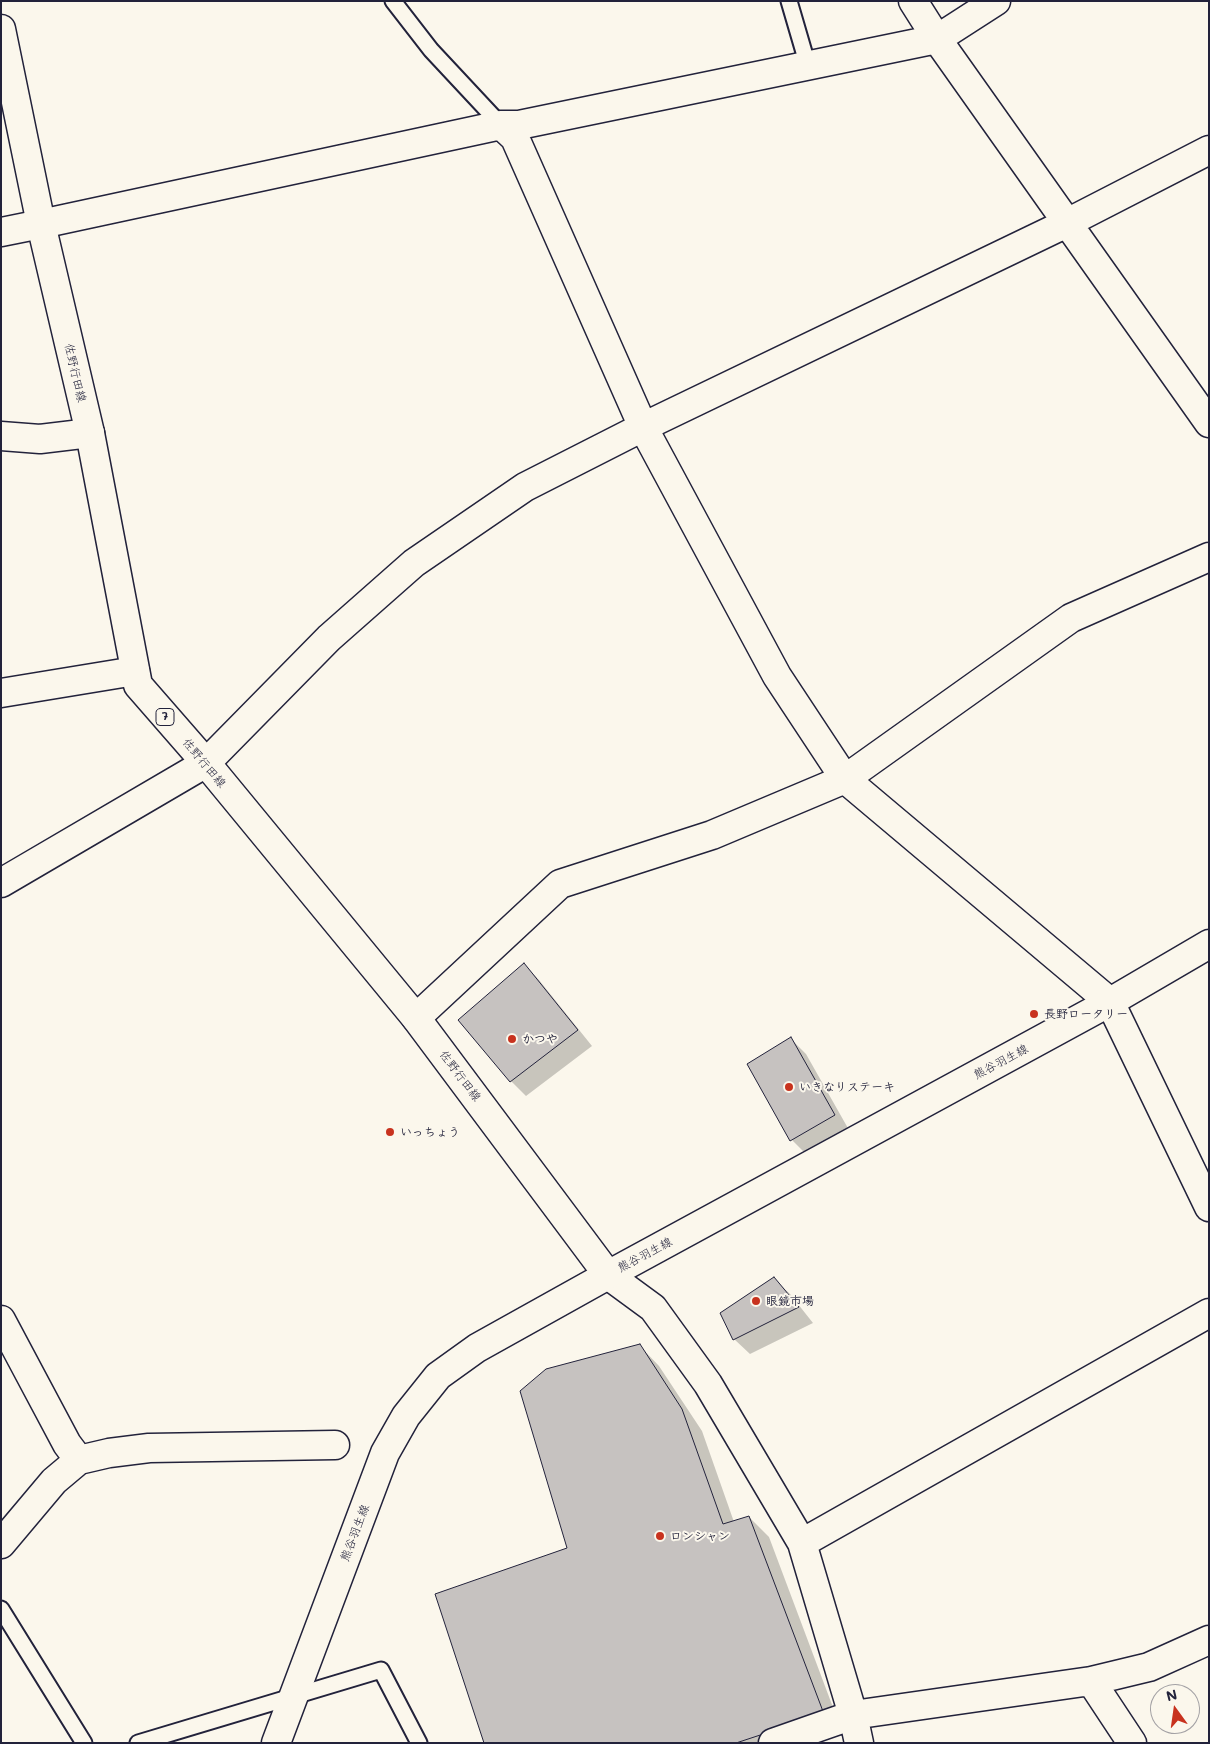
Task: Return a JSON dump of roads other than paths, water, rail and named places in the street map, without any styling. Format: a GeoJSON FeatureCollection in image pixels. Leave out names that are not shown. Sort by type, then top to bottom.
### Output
{"type":"FeatureCollection","features":[{"type":"Feature","properties":{"kind":"street"},"geometry":{"type":"LineString","coordinates":[[913,1],[937,39],[1209,423]]}},
{"type":"Feature","properties":{"kind":"street"},"geometry":{"type":"LineString","coordinates":[[1,232],[501,125],[520,125],[937,39],[996,1]]}},
{"type":"Feature","properties":{"kind":"street","name":"佐野行田線"},"geometry":{"type":"LineString","coordinates":[[1,29],[41,224],[90,433],[138,685],[206,764],[416,1018],[608,1274],[653,1308],[708,1384],[802,1543],[853,1715],[859,1743]]}},
{"type":"Feature","properties":{"kind":"street"},"geometry":{"type":"LineString","coordinates":[[501,125],[515,138],[643,427],[777,676],[845,780],[1110,1002],[1209,1207]]}},
{"type":"Feature","properties":{"kind":"street"},"geometry":{"type":"LineString","coordinates":[[1,883],[206,764],[330,638],[414,563],[525,487],[643,427],[1067,223],[1209,150]]}},
{"type":"Feature","properties":{"kind":"street"},"geometry":{"type":"LineString","coordinates":[[1,436],[40,439],[90,433]]}},
{"type":"Feature","properties":{"kind":"street"},"geometry":{"type":"LineString","coordinates":[[416,1018],[560,884],[712,834],[845,780],[1072,618],[1209,557]]}},
{"type":"Feature","properties":{"kind":"street"},"geometry":{"type":"LineString","coordinates":[[1,693],[134,671]]}},
{"type":"Feature","properties":{"kind":"street","name":"熊谷羽生線"},"geometry":{"type":"LineString","coordinates":[[276,1743],[385,1453],[406,1416],[438,1376],[477,1348],[608,1274],[1110,1002],[1209,944]]}},
{"type":"Feature","properties":{"kind":"street"},"geometry":{"type":"LineString","coordinates":[[802,1543],[1209,1313]]}},
{"type":"Feature","properties":{"kind":"street"},"geometry":{"type":"LineString","coordinates":[[1,1320],[67,1444],[79,1460]]}},
{"type":"Feature","properties":{"kind":"street"},"geometry":{"type":"LineString","coordinates":[[1,1544],[54,1481],[79,1460],[109,1452],[149,1448],[335,1445]]}},
{"type":"Feature","properties":{"kind":"street"},"geometry":{"type":"LineString","coordinates":[[773,1743],[853,1715],[1091,1681],[1149,1667],[1209,1640]]}},
{"type":"Feature","properties":{"kind":"street"},"geometry":{"type":"LineString","coordinates":[[1091,1681],[1132,1743]]}},
{"type":"Feature","properties":{"kind":"lane"},"geometry":{"type":"LineString","coordinates":[[394,1],[431,50],[501,125]]}},
{"type":"Feature","properties":{"kind":"lane"},"geometry":{"type":"LineString","coordinates":[[789,1],[808,66]]}},
{"type":"Feature","properties":{"kind":"lane"},"geometry":{"type":"LineString","coordinates":[[1,1609],[84,1743]]}},
{"type":"Feature","properties":{"kind":"lane"},"geometry":{"type":"LineString","coordinates":[[138,1743],[381,1670],[419,1743]]}},
{"type":"Feature","properties":{"kind":"place","name":"長野ロータリー"},"geometry":{"type":"Point","coordinates":[1034,1014]}},
{"type":"Feature","properties":{"kind":"place","name":"かつや"},"geometry":{"type":"Point","coordinates":[512,1039]}},
{"type":"Feature","properties":{"kind":"place","name":"いきなりステーキ"},"geometry":{"type":"Point","coordinates":[789,1087]}},
{"type":"Feature","properties":{"kind":"place","name":"いっちょう"},"geometry":{"type":"Point","coordinates":[390,1132]}},
{"type":"Feature","properties":{"kind":"place","name":"眼鏡市場"},"geometry":{"type":"Point","coordinates":[756,1301]}},
{"type":"Feature","properties":{"kind":"place","name":"ロンシャン"},"geometry":{"type":"Point","coordinates":[660,1536]}}]}
